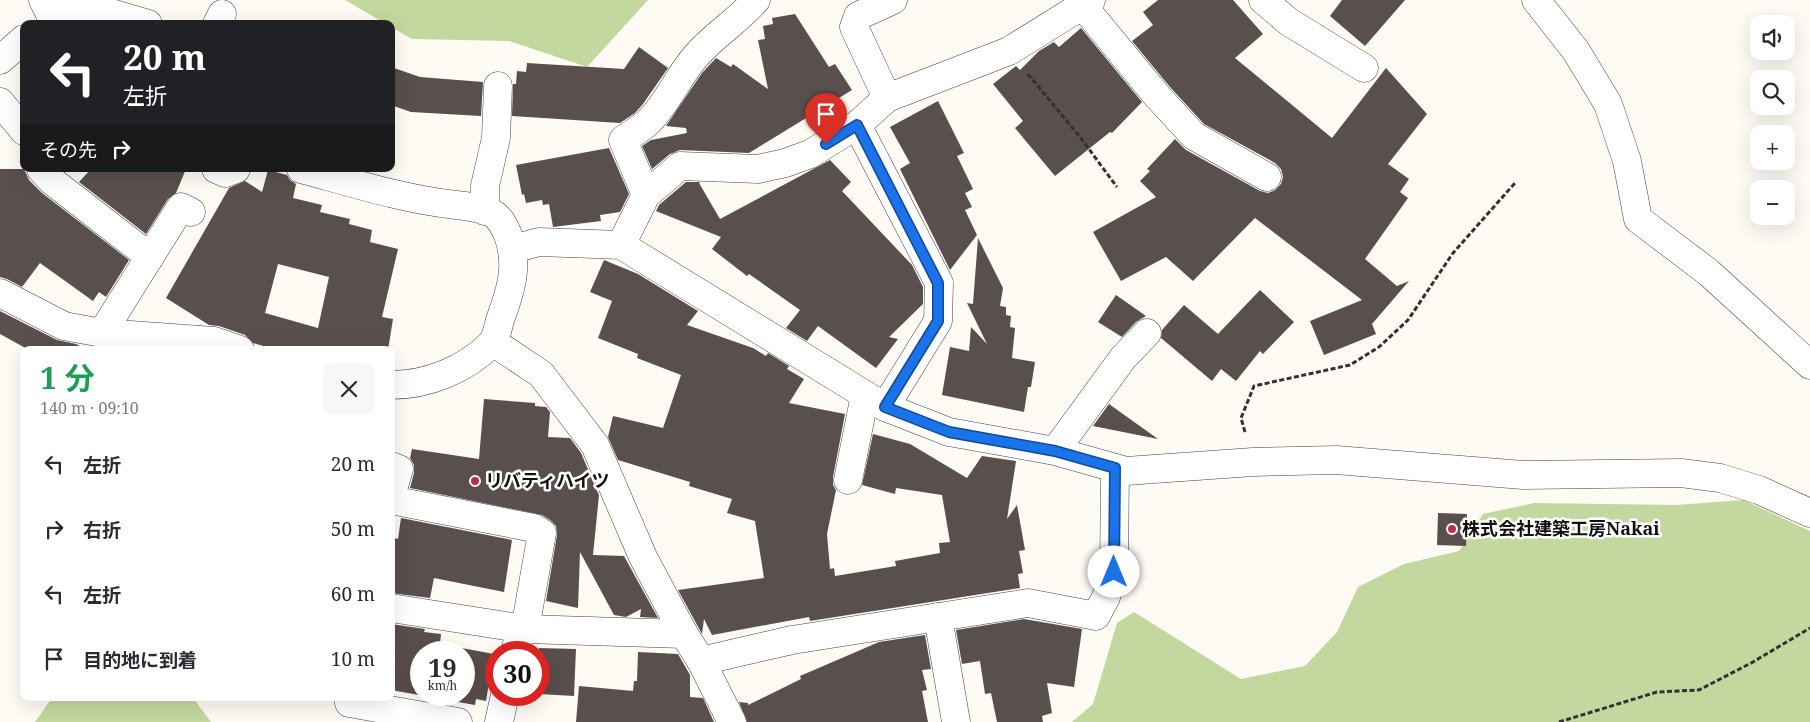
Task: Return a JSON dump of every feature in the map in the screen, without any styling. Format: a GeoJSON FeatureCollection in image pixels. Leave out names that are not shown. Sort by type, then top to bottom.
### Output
{"type":"FeatureCollection","features":[{"type":"Feature","properties":{"kind":"street"},"geometry":{"type":"LineString","coordinates":[[43,0],[53,20]]}},
{"type":"Feature","properties":{"kind":"street"},"geometry":{"type":"LineString","coordinates":[[59,0],[74,8],[101,10],[135,20]]}},
{"type":"Feature","properties":{"kind":"street"},"geometry":{"type":"LineString","coordinates":[[646,195],[622,140],[648,123],[696,56],[712,39],[744,14],[756,0]]}},
{"type":"Feature","properties":{"kind":"street"},"geometry":{"type":"LineString","coordinates":[[887,98],[854,26],[858,16],[893,0]]}},
{"type":"Feature","properties":{"kind":"street"},"geometry":{"type":"LineString","coordinates":[[1263,0],[1289,22],[1364,68]]}},
{"type":"Feature","properties":{"kind":"street"},"geometry":{"type":"LineString","coordinates":[[1536,0],[1576,51],[1608,104],[1627,161],[1638,219],[1708,272],[1810,365]]}},
{"type":"Feature","properties":{"kind":"street"},"geometry":{"type":"LineString","coordinates":[[621,245],[646,195],[680,166],[758,169],[810,154],[857,125],[887,98],[1009,50],[1087,3],[1158,97],[1194,136],[1267,177]]}},
{"type":"Feature","properties":{"kind":"street"},"geometry":{"type":"LineString","coordinates":[[0,60],[20,42]]}},
{"type":"Feature","properties":{"kind":"street"},"geometry":{"type":"LineString","coordinates":[[485,212],[485,186],[496,138],[498,86]]}},
{"type":"Feature","properties":{"kind":"street"},"geometry":{"type":"LineString","coordinates":[[0,102],[20,126]]}},
{"type":"Feature","properties":{"kind":"street"},"geometry":{"type":"LineString","coordinates":[[848,480],[875,401],[938,321],[938,283],[857,125]]}},
{"type":"Feature","properties":{"kind":"street"},"geometry":{"type":"LineString","coordinates":[[44,172],[52,181],[150,257]]}},
{"type":"Feature","properties":{"kind":"street"},"geometry":{"type":"LineString","coordinates":[[312,172],[412,199],[471,207],[496,215],[504,225],[513,249],[514,272],[493,342],[475,358],[448,372],[422,382],[395,385]]}},
{"type":"Feature","properties":{"kind":"street"},"geometry":{"type":"LineString","coordinates":[[102,333],[181,207],[191,212]]}},
{"type":"Feature","properties":{"kind":"street"},"geometry":{"type":"LineString","coordinates":[[513,249],[539,242],[621,245],[875,401],[949,432],[1055,451],[1126,471],[1253,462],[1336,460],[1523,475],[1682,473],[1720,478],[1759,490],[1810,513]]}},
{"type":"Feature","properties":{"kind":"street"},"geometry":{"type":"LineString","coordinates":[[0,293],[64,326],[102,333],[214,341],[228,346]]}},
{"type":"Feature","properties":{"kind":"street"},"geometry":{"type":"LineString","coordinates":[[1055,451],[1123,358],[1147,333]]}},
{"type":"Feature","properties":{"kind":"street"},"geometry":{"type":"LineString","coordinates":[[493,342],[541,374],[595,445],[643,557],[684,634],[701,661],[732,722]]}},
{"type":"Feature","properties":{"kind":"street"},"geometry":{"type":"LineString","coordinates":[[395,468],[399,469],[395,482]]}},
{"type":"Feature","properties":{"kind":"street"},"geometry":{"type":"LineString","coordinates":[[701,661],[792,640],[1028,603],[1096,616],[1106,596],[1114,572],[1115,468]]}},
{"type":"Feature","properties":{"kind":"street"},"geometry":{"type":"LineString","coordinates":[[395,497],[396,501],[534,528],[542,532],[520,637]]}},
{"type":"Feature","properties":{"kind":"street"},"geometry":{"type":"LineString","coordinates":[[395,609],[520,637],[684,634]]}},
{"type":"Feature","properties":{"kind":"street"},"geometry":{"type":"LineString","coordinates":[[938,616],[956,722]]}},
{"type":"Feature","properties":{"kind":"street"},"geometry":{"type":"LineString","coordinates":[[349,703],[458,722]]}},
{"type":"Feature","properties":{"kind":"street"},"geometry":{"type":"LineString","coordinates":[[499,722],[503,706]]}},
{"type":"Feature","properties":{"kind":"path"},"geometry":{"type":"LineString","coordinates":[[1009,50],[1080,137],[1117,187]]}},
{"type":"Feature","properties":{"kind":"path"},"geometry":{"type":"LineString","coordinates":[[1253,462],[1241,418],[1254,386],[1350,365],[1379,347],[1408,320],[1453,253],[1514,183]]}},
{"type":"Feature","properties":{"kind":"path"},"geometry":{"type":"LineString","coordinates":[[1559,722],[1657,692],[1699,690],[1753,662],[1810,628]]}},
{"type":"Feature","properties":{"kind":"green space"},"geometry":{"type":"Polygon","coordinates":[[[345,0],[648,0],[587,67],[509,41],[412,39],[395,29],[395,20],[379,20],[345,0]]]}},
{"type":"Feature","properties":{"kind":"green space"},"geometry":{"type":"Polygon","coordinates":[[[1744,500],[1810,531],[1810,722],[1072,722],[1093,704],[1117,623],[1134,612],[1241,679],[1305,666],[1337,632],[1358,587],[1404,564],[1459,551],[1483,514],[1534,503],[1676,505],[1744,500]]]}},
{"type":"Feature","properties":{"kind":"green space"},"geometry":{"type":"Polygon","coordinates":[[[50,701],[195,701],[211,722],[35,722],[50,701]]]}},
{"type":"Feature","properties":{"kind":"building"},"geometry":{"type":"Polygon","coordinates":[[[1158,0],[1233,0],[1263,34],[1235,58],[1332,138],[1386,68],[1427,114],[1388,164],[1409,179],[1400,192],[1408,198],[1365,259],[1397,286],[1409,281],[1372,324],[1376,334],[1324,355],[1310,321],[1362,300],[1255,218],[1193,281],[1166,257],[1121,281],[1093,232],[1156,197],[1140,181],[1150,171],[1147,169],[1175,139],[1186,150],[1260,191],[1268,193],[1275,190],[1281,184],[1283,177],[1281,169],[1275,163],[1204,124],[1132,41],[1153,25],[1143,12],[1158,0]]]}},
{"type":"Feature","properties":{"kind":"building"},"geometry":{"type":"Polygon","coordinates":[[[1342,0],[1405,0],[1365,46],[1330,16],[1342,0]]]}},
{"type":"Feature","properties":{"kind":"building"},"geometry":{"type":"Polygon","coordinates":[[[795,14],[829,67],[835,64],[852,90],[749,153],[680,150],[670,154],[652,169],[642,146],[651,140],[687,133],[686,128],[666,126],[702,73],[716,58],[731,67],[733,64],[768,89],[758,40],[765,39],[763,26],[773,24],[772,18],[795,14]]]}},
{"type":"Feature","properties":{"kind":"building"},"geometry":{"type":"Polygon","coordinates":[[[1081,28],[1142,102],[1112,133],[1110,132],[1055,176],[1015,128],[1023,121],[993,84],[1016,66],[1020,70],[1039,51],[1054,42],[1059,47],[1081,28]]]}},
{"type":"Feature","properties":{"kind":"building"},"geometry":{"type":"Polygon","coordinates":[[[639,47],[668,68],[643,104],[635,113],[620,123],[512,116],[513,84],[516,84],[517,71],[526,72],[527,63],[624,69],[639,47]]]}},
{"type":"Feature","properties":{"kind":"building"},"geometry":{"type":"Polygon","coordinates":[[[395,68],[420,77],[483,82],[481,116],[411,112],[395,106],[395,68]]]}},
{"type":"Feature","properties":{"kind":"building"},"geometry":{"type":"Polygon","coordinates":[[[938,101],[964,153],[957,156],[973,189],[965,193],[972,207],[965,210],[977,235],[950,270],[900,169],[910,163],[890,127],[938,101]]]}},
{"type":"Feature","properties":{"kind":"building"},"geometry":{"type":"Polygon","coordinates":[[[609,148],[629,194],[620,212],[600,215],[601,221],[553,227],[549,204],[543,205],[542,200],[526,203],[524,194],[522,195],[516,165],[609,148]]]}},
{"type":"Feature","properties":{"kind":"building"},"geometry":{"type":"Polygon","coordinates":[[[830,160],[851,182],[842,191],[912,265],[923,287],[923,304],[889,337],[898,339],[876,368],[818,326],[807,341],[786,328],[800,310],[749,274],[747,276],[712,249],[721,237],[656,211],[659,205],[686,182],[701,182],[699,183],[720,219],[830,160]]]}},
{"type":"Feature","properties":{"kind":"building"},"geometry":{"type":"Polygon","coordinates":[[[0,169],[20,169],[20,172],[25,172],[29,180],[42,193],[129,260],[106,297],[99,292],[93,301],[40,263],[22,287],[0,277],[0,169]]]}},
{"type":"Feature","properties":{"kind":"building"},"geometry":{"type":"Polygon","coordinates":[[[88,172],[185,172],[176,193],[168,199],[146,234],[79,182],[88,172]]]}},
{"type":"Feature","properties":{"kind":"building"},"geometry":{"type":"Polygon","coordinates":[[[267,172],[287,175],[296,184],[293,198],[322,205],[320,212],[350,219],[349,224],[372,230],[370,242],[398,249],[382,317],[393,319],[389,346],[263,346],[253,343],[245,335],[219,326],[209,325],[166,298],[229,188],[245,181],[262,192],[267,172]],[[278,264],[265,313],[318,328],[329,277],[278,264]]]}},
{"type":"Feature","properties":{"kind":"building"},"geometry":{"type":"Polygon","coordinates":[[[978,238],[1003,288],[1000,306],[1006,307],[1006,315],[1011,316],[1010,327],[1015,328],[1012,358],[1035,362],[1024,412],[942,395],[950,347],[969,351],[971,327],[987,344],[967,303],[973,304],[978,238]]]}},
{"type":"Feature","properties":{"kind":"building"},"geometry":{"type":"Polygon","coordinates":[[[604,260],[638,274],[698,311],[687,325],[753,348],[766,356],[768,353],[789,366],[787,369],[804,379],[789,403],[845,414],[833,477],[833,485],[836,490],[827,534],[830,569],[834,568],[835,576],[896,566],[895,561],[940,553],[939,543],[950,542],[942,495],[896,488],[895,494],[862,485],[873,434],[910,444],[967,478],[982,456],[1016,461],[1007,519],[1017,505],[1025,550],[1019,551],[1023,573],[1018,574],[1020,588],[810,621],[809,617],[712,635],[704,619],[702,634],[678,590],[764,578],[755,521],[727,513],[732,499],[689,486],[690,482],[618,460],[608,437],[613,416],[663,428],[681,375],[637,358],[638,354],[598,338],[612,301],[590,292],[604,260]]]}},
{"type":"Feature","properties":{"kind":"building"},"geometry":{"type":"Polygon","coordinates":[[[1260,290],[1294,322],[1263,354],[1260,351],[1236,381],[1221,369],[1212,381],[1161,338],[1162,330],[1184,305],[1218,334],[1260,290]]]}},
{"type":"Feature","properties":{"kind":"building"},"geometry":{"type":"Polygon","coordinates":[[[1116,295],[1146,316],[1136,322],[1122,337],[1098,322],[1116,295]]]}},
{"type":"Feature","properties":{"kind":"building"},"geometry":{"type":"Polygon","coordinates":[[[0,311],[57,340],[80,346],[22,346],[0,334],[0,311]]]}},
{"type":"Feature","properties":{"kind":"building"},"geometry":{"type":"Polygon","coordinates":[[[484,399],[535,403],[535,406],[546,407],[550,412],[548,437],[570,438],[581,453],[599,495],[593,555],[624,556],[658,618],[640,617],[641,609],[626,617],[614,615],[580,552],[578,608],[546,601],[557,535],[556,526],[542,515],[410,488],[414,473],[414,465],[410,458],[412,449],[479,459],[484,399]]]}},
{"type":"Feature","properties":{"kind":"building"},"geometry":{"type":"Polygon","coordinates":[[[1109,404],[1158,439],[1093,426],[1109,404]]]}},
{"type":"Feature","properties":{"kind":"building","name":"株式会社建築工房Nakai"},"geometry":{"type":"Polygon","coordinates":[[[1438,513],[1467,514],[1466,546],[1437,545],[1438,513]]]}},
{"type":"Feature","properties":{"kind":"building"},"geometry":{"type":"Polygon","coordinates":[[[401,518],[512,540],[504,592],[434,578],[430,598],[395,594],[395,538],[398,539],[401,518]]]}},
{"type":"Feature","properties":{"kind":"building"},"geometry":{"type":"Polygon","coordinates":[[[1024,619],[1082,629],[1074,687],[1047,683],[1052,713],[1042,716],[1043,722],[997,722],[991,693],[985,694],[980,661],[962,664],[956,630],[1024,619]]]}},
{"type":"Feature","properties":{"kind":"building"},"geometry":{"type":"Polygon","coordinates":[[[395,625],[425,629],[424,632],[441,634],[440,641],[410,641],[410,693],[395,691],[395,625]]]}},
{"type":"Feature","properties":{"kind":"building"},"geometry":{"type":"Polygon","coordinates":[[[925,635],[931,669],[922,670],[927,690],[922,691],[928,722],[747,722],[739,702],[748,703],[748,705],[801,679],[800,676],[879,642],[925,635]]]}},
{"type":"Feature","properties":{"kind":"building"},"geometry":{"type":"Polygon","coordinates":[[[550,648],[576,649],[574,696],[550,695],[550,648]]]}},
{"type":"Feature","properties":{"kind":"building"},"geometry":{"type":"Polygon","coordinates":[[[475,650],[485,652],[485,701],[476,699],[475,705],[475,650]]]}},
{"type":"Feature","properties":{"kind":"building"},"geometry":{"type":"Polygon","coordinates":[[[638,652],[678,654],[690,675],[690,697],[703,698],[714,722],[576,722],[579,686],[633,691],[634,681],[637,681],[638,652]]]}},
{"type":"Feature","properties":{"kind":"place","name":"リバティハイツ"},"geometry":{"type":"Point","coordinates":[475,481]}},
{"type":"Feature","properties":{"kind":"place","name":"株式会社建築工房Nakai"},"geometry":{"type":"Point","coordinates":[1452,529]}},
{"type":"Feature","properties":{"kind":"route"},"geometry":{"type":"LineString","coordinates":[[826,144],[857,125],[938,283],[938,321],[885,407],[949,432],[1055,451],[1115,468],[1114,572]]}}]}
